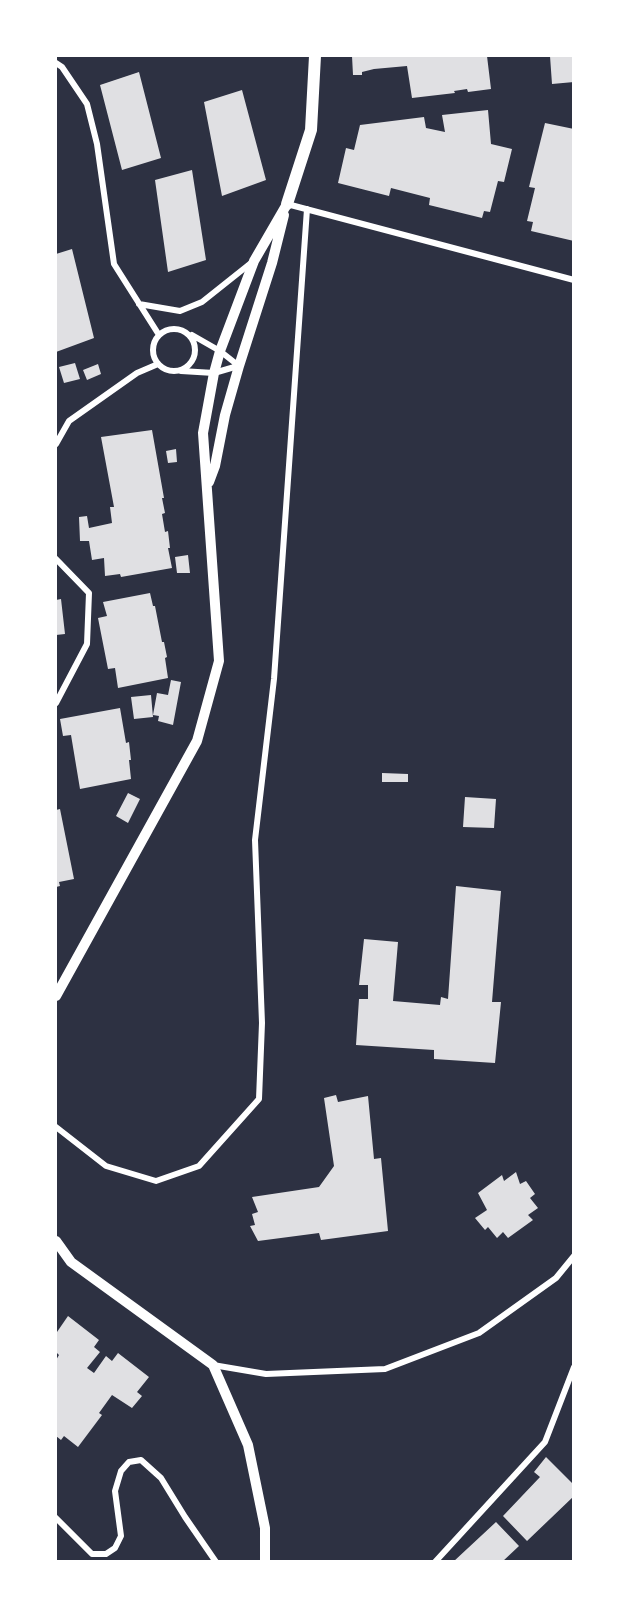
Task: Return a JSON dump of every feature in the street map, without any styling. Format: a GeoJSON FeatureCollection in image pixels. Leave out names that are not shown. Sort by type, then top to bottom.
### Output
{"type":"FeatureCollection","features":[{"type":"Feature","properties":{"kind":"main road"},"geometry":{"type":"LineString","coordinates":[[287,204],[311,130],[315,56]]}},
{"type":"Feature","properties":{"kind":"street"},"geometry":{"type":"LineString","coordinates":[[56,63],[62,66],[87,104],[97,144],[114,264],[159,335]]}},
{"type":"Feature","properties":{"kind":"street"},"geometry":{"type":"LineString","coordinates":[[287,204],[573,280]]}},
{"type":"Feature","properties":{"kind":"street"},"geometry":{"type":"LineString","coordinates":[[56,996],[197,741],[219,661],[203,433],[213,373],[254,261],[287,204]]}},
{"type":"Feature","properties":{"kind":"street"},"geometry":{"type":"LineString","coordinates":[[207,486],[215,466],[225,416],[272,262],[287,204]]}},
{"type":"Feature","properties":{"kind":"street"},"geometry":{"type":"LineString","coordinates":[[56,1127],[106,1166],[156,1180],[200,1166],[259,1099],[262,1023],[255,840],[274,679],[307,209]]}},
{"type":"Feature","properties":{"kind":"street"},"geometry":{"type":"LineString","coordinates":[[140,304],[180,311],[202,302],[254,261]]}},
{"type":"Feature","properties":{"kind":"street"},"geometry":{"type":"LineString","coordinates":[[170,329],[183,331],[220,351],[239,366],[213,373],[168,371],[158,364],[153,353],[153,346],[164,331],[170,329]]}},
{"type":"Feature","properties":{"kind":"street"},"geometry":{"type":"LineString","coordinates":[[180,371],[192,362],[196,348],[194,341],[183,331]]}},
{"type":"Feature","properties":{"kind":"street"},"geometry":{"type":"LineString","coordinates":[[56,444],[69,421],[137,373],[158,364]]}},
{"type":"Feature","properties":{"kind":"street"},"geometry":{"type":"LineString","coordinates":[[56,559],[89,593],[87,644],[56,703]]}},
{"type":"Feature","properties":{"kind":"street"},"geometry":{"type":"LineString","coordinates":[[56,1240],[71,1262],[213,1365],[266,1374],[385,1369],[478,1333],[556,1278],[573,1256]]}},
{"type":"Feature","properties":{"kind":"street"},"geometry":{"type":"LineString","coordinates":[[213,1365],[248,1444],[266,1528],[265,1562]]}},
{"type":"Feature","properties":{"kind":"street"},"geometry":{"type":"LineString","coordinates":[[435,1562],[544,1442],[573,1367]]}},
{"type":"Feature","properties":{"kind":"street"},"geometry":{"type":"LineString","coordinates":[[56,1518],[92,1554],[106,1554],[115,1548],[121,1536],[115,1491],[121,1472],[129,1462],[141,1460],[161,1478],[216,1562]]}},
{"type":"Feature","properties":{"kind":"building"},"geometry":{"type":"Polygon","coordinates":[[[352,56],[487,56],[491,89],[468,92],[467,89],[454,91],[455,93],[412,98],[407,66],[374,69],[362,72],[362,75],[353,75],[352,56]]]}},
{"type":"Feature","properties":{"kind":"building"},"geometry":{"type":"Polygon","coordinates":[[[550,56],[574,56],[574,82],[552,84],[550,56]]]}},
{"type":"Feature","properties":{"kind":"building"},"geometry":{"type":"Polygon","coordinates":[[[139,72],[161,158],[122,170],[100,85],[139,72]]]}},
{"type":"Feature","properties":{"kind":"building"},"geometry":{"type":"Polygon","coordinates":[[[242,90],[266,180],[222,196],[204,102],[242,90]]]}},
{"type":"Feature","properties":{"kind":"building"},"geometry":{"type":"Polygon","coordinates":[[[488,110],[491,144],[512,149],[504,182],[498,181],[490,212],[484,211],[482,218],[429,205],[430,198],[391,188],[389,196],[338,183],[346,148],[354,150],[360,125],[424,117],[426,128],[445,132],[442,115],[488,110]]]}},
{"type":"Feature","properties":{"kind":"building"},"geometry":{"type":"Polygon","coordinates":[[[545,123],[574,129],[574,241],[531,231],[533,222],[527,221],[535,188],[529,187],[545,123]]]}},
{"type":"Feature","properties":{"kind":"building"},"geometry":{"type":"Polygon","coordinates":[[[192,170],[206,260],[168,272],[155,180],[192,170]]]}},
{"type":"Feature","properties":{"kind":"building"},"geometry":{"type":"Polygon","coordinates":[[[72,249],[94,338],[56,352],[56,254],[72,249]]]}},
{"type":"Feature","properties":{"kind":"building"},"geometry":{"type":"Polygon","coordinates":[[[75,363],[80,379],[64,383],[59,367],[75,363]]]}},
{"type":"Feature","properties":{"kind":"building"},"geometry":{"type":"Polygon","coordinates":[[[98,364],[101,374],[87,380],[83,370],[98,364]]]}},
{"type":"Feature","properties":{"kind":"building"},"geometry":{"type":"Polygon","coordinates":[[[152,430],[164,498],[162,498],[165,513],[162,514],[165,532],[168,531],[170,548],[168,548],[172,568],[121,577],[120,574],[105,576],[104,558],[92,560],[89,541],[80,541],[79,517],[87,516],[89,528],[112,523],[110,507],[114,507],[101,437],[152,430]]]}},
{"type":"Feature","properties":{"kind":"building"},"geometry":{"type":"Polygon","coordinates":[[[176,449],[177,462],[168,463],[166,451],[176,449]]]}},
{"type":"Feature","properties":{"kind":"building"},"geometry":{"type":"Polygon","coordinates":[[[188,555],[190,573],[177,573],[175,557],[188,555]]]}},
{"type":"Feature","properties":{"kind":"building"},"geometry":{"type":"Polygon","coordinates":[[[150,593],[162,642],[164,642],[168,678],[118,688],[115,668],[108,669],[98,618],[107,616],[103,602],[150,593]]]}},
{"type":"Feature","properties":{"kind":"building"},"geometry":{"type":"Polygon","coordinates":[[[61,599],[65,634],[56,635],[56,600],[61,599]]]}},
{"type":"Feature","properties":{"kind":"building"},"geometry":{"type":"Polygon","coordinates":[[[171,680],[181,682],[173,725],[158,721],[159,716],[153,715],[157,693],[168,695],[171,680]]]}},
{"type":"Feature","properties":{"kind":"building"},"geometry":{"type":"Polygon","coordinates":[[[151,695],[153,717],[134,719],[131,697],[151,695]]]}},
{"type":"Feature","properties":{"kind":"building"},"geometry":{"type":"Polygon","coordinates":[[[120,708],[126,743],[129,742],[131,779],[80,789],[71,735],[63,736],[60,719],[120,708]]]}},
{"type":"Feature","properties":{"kind":"building"},"geometry":{"type":"Polygon","coordinates":[[[382,773],[408,774],[408,782],[382,782],[382,773]]]}},
{"type":"Feature","properties":{"kind":"building"},"geometry":{"type":"Polygon","coordinates":[[[128,793],[140,799],[128,823],[116,816],[128,793]]]}},
{"type":"Feature","properties":{"kind":"building"},"geometry":{"type":"Polygon","coordinates":[[[465,797],[496,799],[494,828],[463,827],[465,797]]]}},
{"type":"Feature","properties":{"kind":"building"},"geometry":{"type":"Polygon","coordinates":[[[60,809],[74,879],[59,882],[60,886],[56,887],[56,810],[60,809]]]}},
{"type":"Feature","properties":{"kind":"building"},"geometry":{"type":"Polygon","coordinates":[[[456,886],[501,891],[492,1002],[501,1002],[495,1063],[434,1059],[434,1050],[356,1045],[359,999],[368,999],[368,985],[359,985],[364,939],[398,942],[393,1001],[440,1005],[441,997],[448,999],[456,886]]]}},
{"type":"Feature","properties":{"kind":"building"},"geometry":{"type":"Polygon","coordinates":[[[336,1095],[338,1102],[368,1096],[374,1159],[381,1158],[388,1231],[321,1240],[319,1233],[258,1241],[250,1226],[255,1225],[252,1214],[258,1212],[252,1197],[319,1187],[334,1166],[324,1098],[336,1095]]]}},
{"type":"Feature","properties":{"kind":"building"},"geometry":{"type":"Polygon","coordinates":[[[516,1172],[520,1184],[526,1181],[535,1194],[530,1198],[538,1208],[528,1215],[533,1220],[508,1238],[503,1232],[497,1238],[488,1227],[485,1230],[475,1218],[487,1210],[478,1193],[502,1175],[504,1181],[516,1172]]]}},
{"type":"Feature","properties":{"kind":"building"},"geometry":{"type":"Polygon","coordinates":[[[68,1316],[99,1340],[94,1347],[100,1352],[87,1368],[94,1373],[106,1356],[112,1361],[118,1353],[149,1377],[137,1392],[142,1396],[132,1408],[112,1395],[99,1413],[102,1415],[78,1447],[64,1436],[61,1440],[56,1436],[56,1360],[59,1355],[56,1352],[56,1331],[68,1316]]]}},
{"type":"Feature","properties":{"kind":"building"},"geometry":{"type":"Polygon","coordinates":[[[546,1457],[574,1485],[574,1496],[527,1541],[503,1516],[540,1477],[534,1472],[546,1457]]]}},
{"type":"Feature","properties":{"kind":"building"},"geometry":{"type":"Polygon","coordinates":[[[496,1522],[519,1546],[502,1562],[453,1562],[496,1522]]]}}]}
